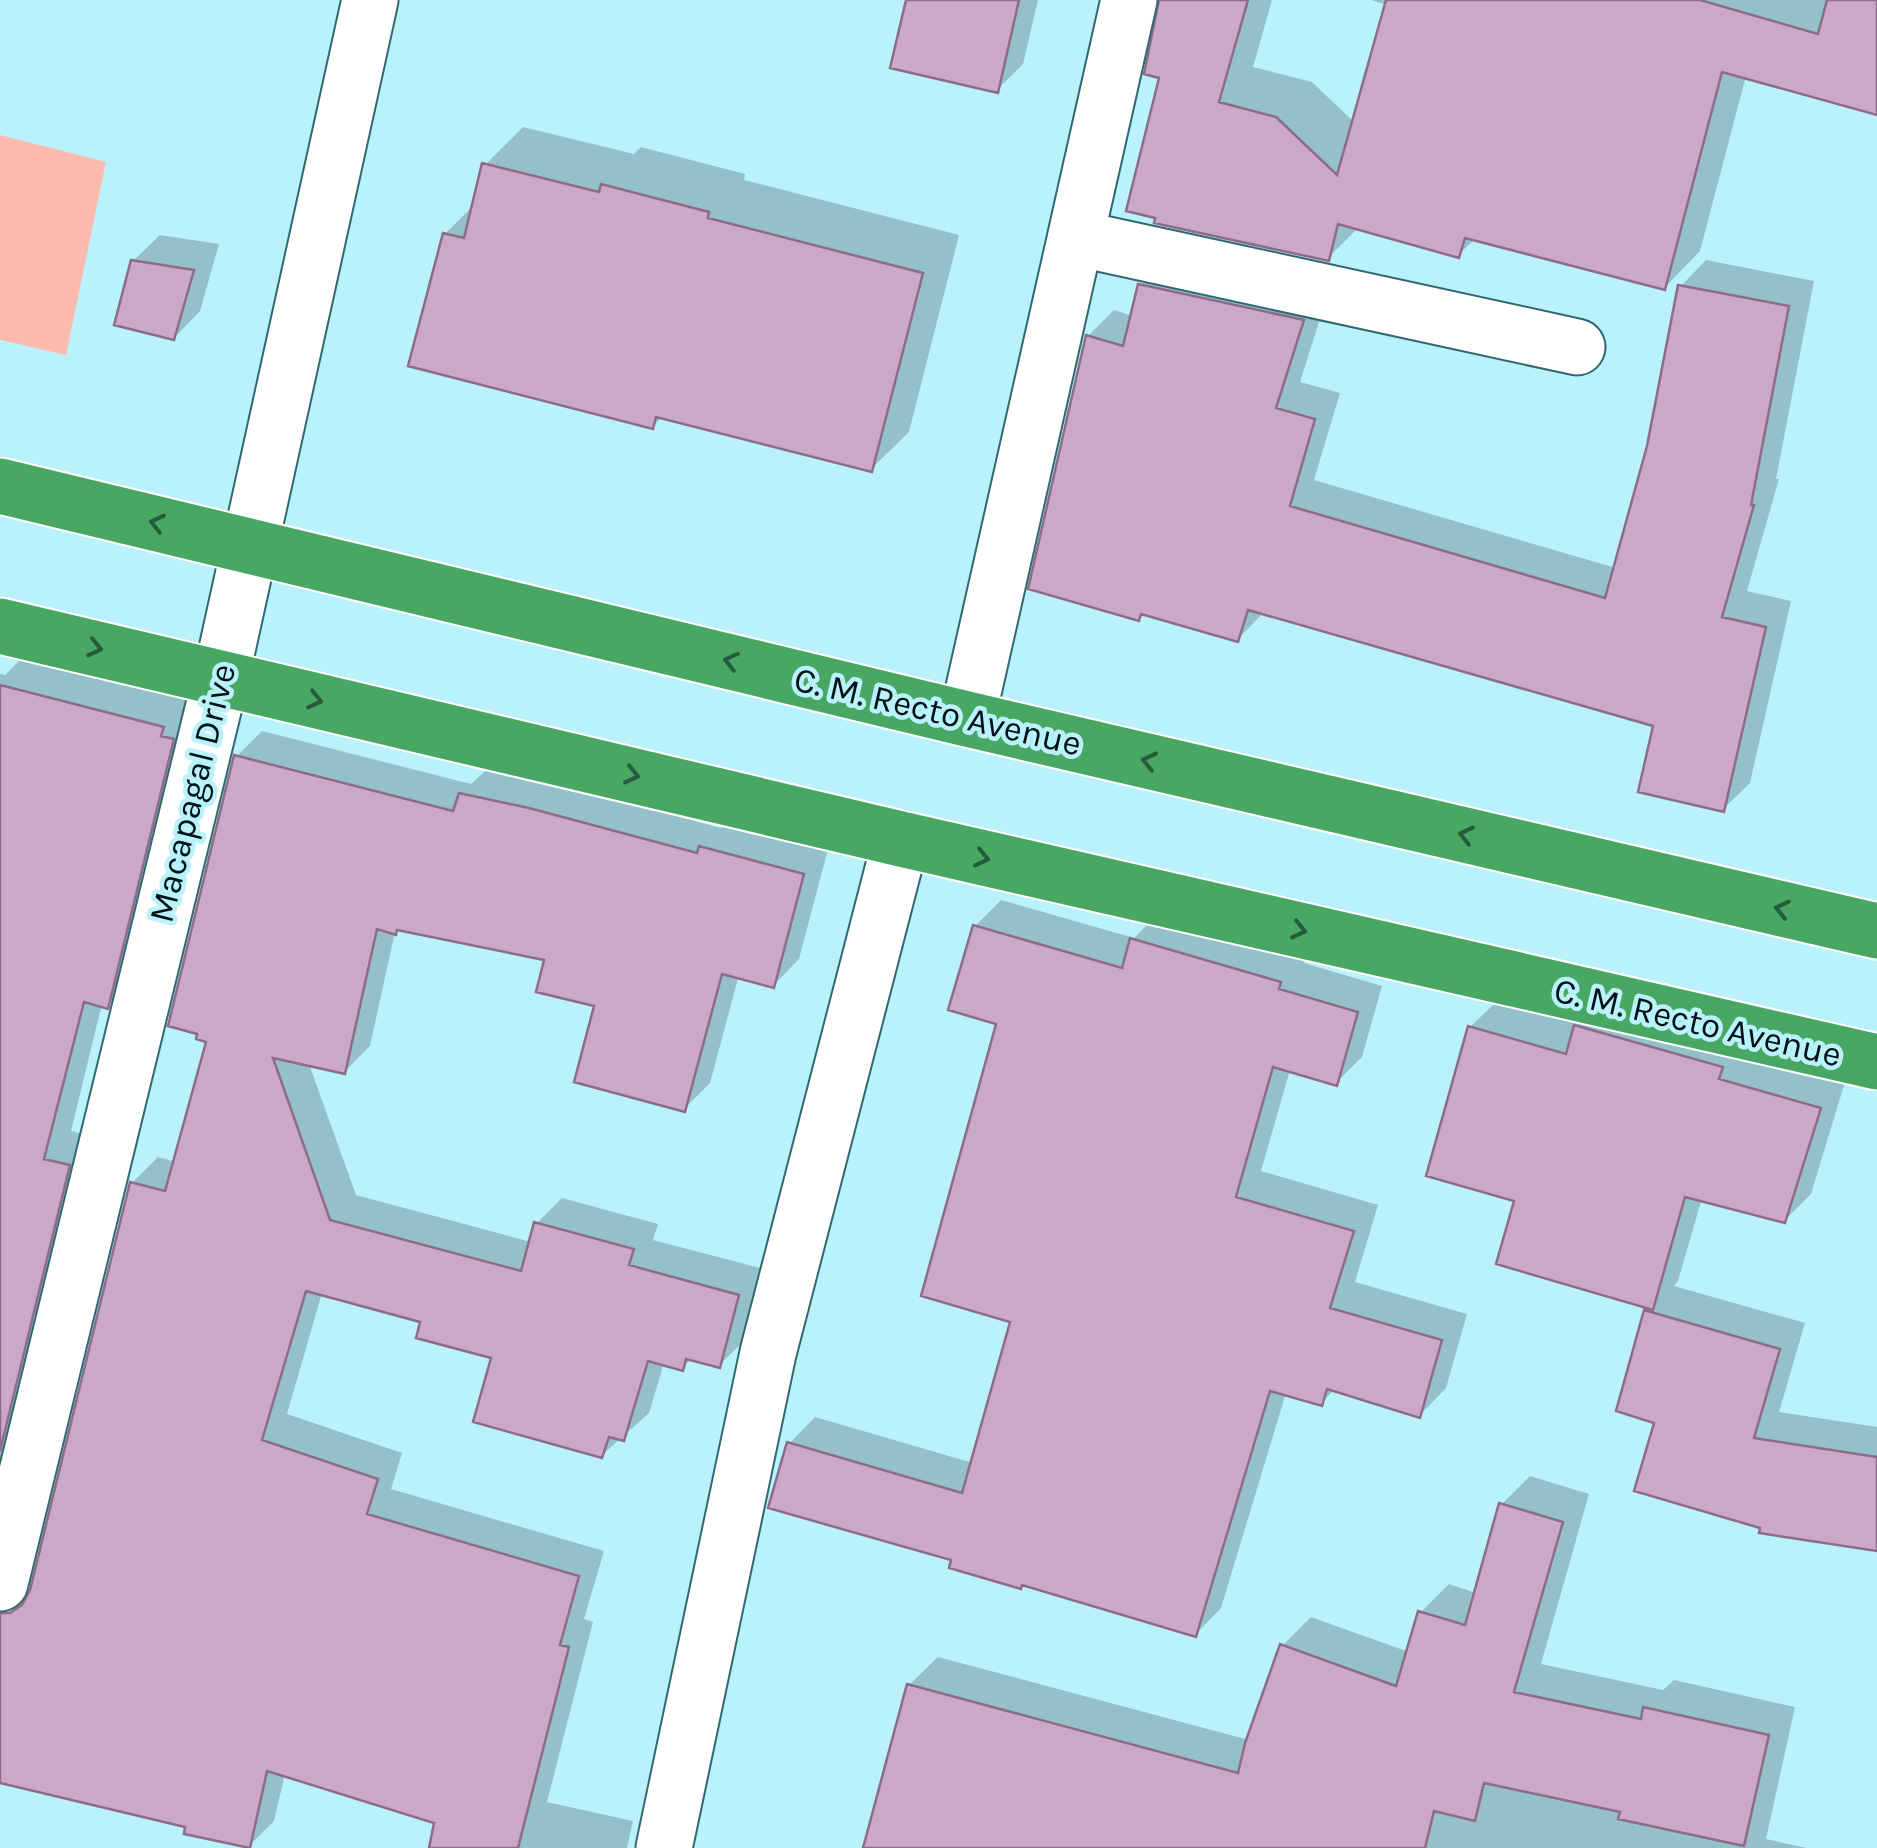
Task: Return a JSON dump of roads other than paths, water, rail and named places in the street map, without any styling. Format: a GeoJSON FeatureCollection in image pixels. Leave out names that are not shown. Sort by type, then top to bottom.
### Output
{"type":"FeatureCollection","features":[{"type":"Feature","properties":{"kind":"highway","name":"C. M. Recto Avenue"},"geometry":{"type":"LineString","coordinates":[[0,486],[1877,931]]}},
{"type":"Feature","properties":{"kind":"highway","name":"C. M. Recto Avenue"},"geometry":{"type":"LineString","coordinates":[[0,626],[901,839],[1877,1062]]}},
{"type":"Feature","properties":{"kind":"street","name":"Macapagal Drive"},"geometry":{"type":"LineString","coordinates":[[0,1583],[252,546],[370,0]]}},
{"type":"Feature","properties":{"kind":"street"},"geometry":{"type":"LineString","coordinates":[[967,718],[1130,0]]}},
{"type":"Feature","properties":{"kind":"street"},"geometry":{"type":"LineString","coordinates":[[1076,238],[1577,347]]}},
{"type":"Feature","properties":{"kind":"street"},"geometry":{"type":"LineString","coordinates":[[664,1848],[768,1352],[901,839]]}}]}
